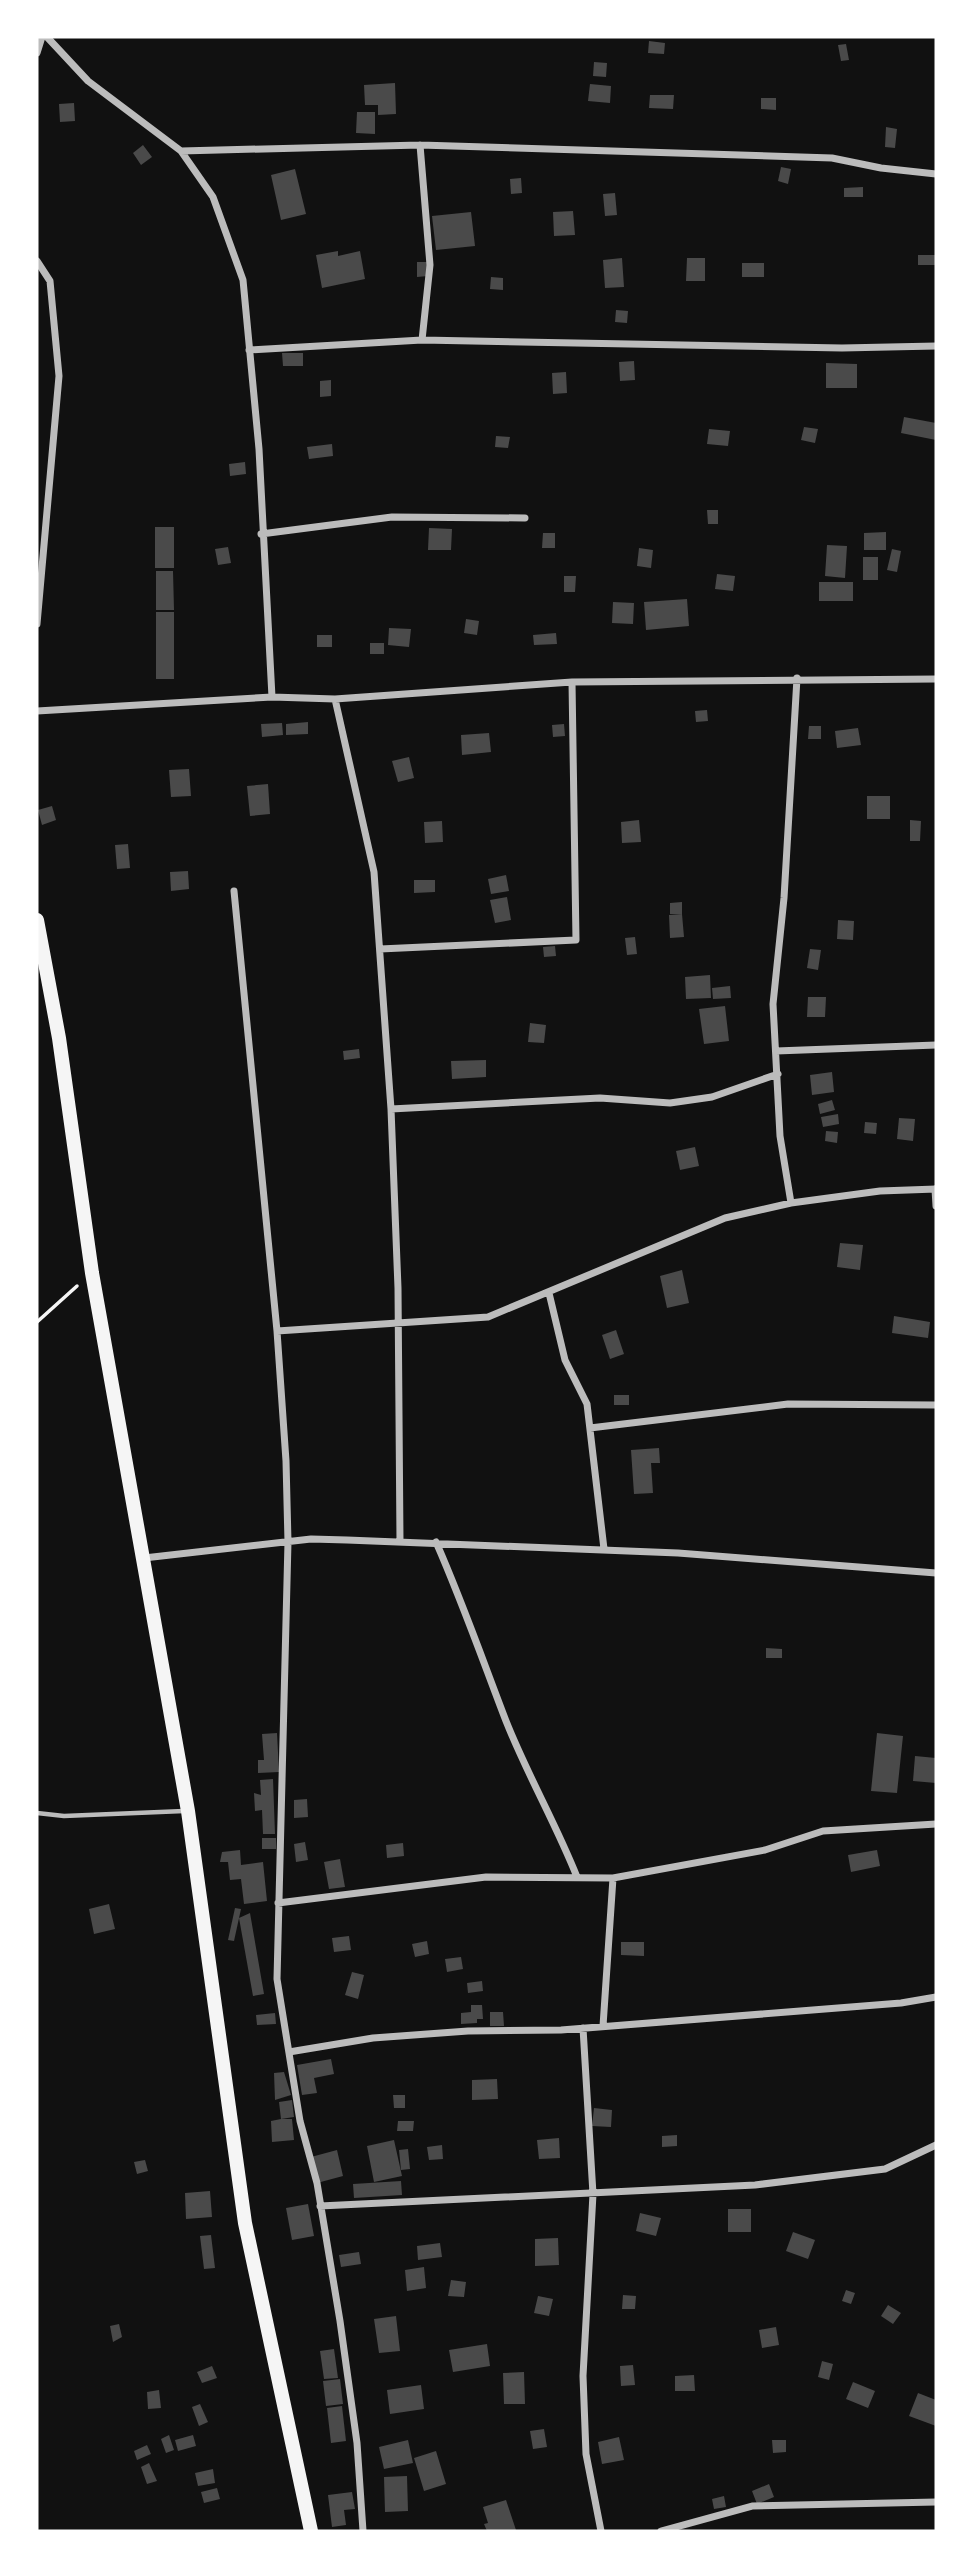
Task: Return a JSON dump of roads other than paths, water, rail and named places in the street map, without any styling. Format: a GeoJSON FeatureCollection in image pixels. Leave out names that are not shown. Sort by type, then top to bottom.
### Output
{"type":"FeatureCollection","features":[{"type":"Feature","properties":{"kind":"highway"},"geometry":{"type":"LineString","coordinates":[[37,920],[59,1038],[92,1273],[188,1811],[245,2223],[312,2531]]}},
{"type":"Feature","properties":{"kind":"street"},"geometry":{"type":"LineString","coordinates":[[37,53],[42,37]]}},
{"type":"Feature","properties":{"kind":"street"},"geometry":{"type":"LineString","coordinates":[[47,37],[88,81],[181,151],[213,197],[243,280],[259,449],[261,534],[272,697]]}},
{"type":"Feature","properties":{"kind":"street"},"geometry":{"type":"LineString","coordinates":[[181,151],[420,145],[832,158],[881,169],[936,174]]}},
{"type":"Feature","properties":{"kind":"street"},"geometry":{"type":"LineString","coordinates":[[420,145],[430,265],[422,340]]}},
{"type":"Feature","properties":{"kind":"street"},"geometry":{"type":"LineString","coordinates":[[37,261],[50,281],[59,376],[37,624]]}},
{"type":"Feature","properties":{"kind":"street"},"geometry":{"type":"LineString","coordinates":[[249,350],[422,340],[842,348],[936,346]]}},
{"type":"Feature","properties":{"kind":"street"},"geometry":{"type":"LineString","coordinates":[[261,534],[392,517],[525,518]]}},
{"type":"Feature","properties":{"kind":"street"},"geometry":{"type":"LineString","coordinates":[[37,711],[272,697],[335,699],[572,682],[704,682],[797,678],[936,679]]}},
{"type":"Feature","properties":{"kind":"street"},"geometry":{"type":"LineString","coordinates":[[791,1203],[780,1136],[773,1004],[784,898],[797,678]]}},
{"type":"Feature","properties":{"kind":"street"},"geometry":{"type":"LineString","coordinates":[[380,949],[576,940],[572,682]]}},
{"type":"Feature","properties":{"kind":"street"},"geometry":{"type":"LineString","coordinates":[[335,699],[374,872],[380,949],[391,1109],[398,1324],[400,1541]]}},
{"type":"Feature","properties":{"kind":"street"},"geometry":{"type":"LineString","coordinates":[[234,891],[277,1331],[288,1542],[277,1979],[300,2121],[317,2183],[357,2443],[363,2531]]}},
{"type":"Feature","properties":{"kind":"street"},"geometry":{"type":"LineString","coordinates":[[776,1051],[936,1045]]}},
{"type":"Feature","properties":{"kind":"street"},"geometry":{"type":"LineString","coordinates":[[391,1109],[600,1098],[670,1102],[712,1097],[778,1074]]}},
{"type":"Feature","properties":{"kind":"street"},"geometry":{"type":"LineString","coordinates":[[277,1331],[488,1317],[725,1218],[791,1203],[880,1191],[935,1189],[936,1206]]}},
{"type":"Feature","properties":{"kind":"street"},"geometry":{"type":"LineString","coordinates":[[549,1293],[565,1360],[587,1404],[604,1549]]}},
{"type":"Feature","properties":{"kind":"street"},"geometry":{"type":"LineString","coordinates":[[590,1428],[788,1404],[936,1405]]}},
{"type":"Feature","properties":{"kind":"street"},"geometry":{"type":"LineString","coordinates":[[143,1558],[311,1539],[604,1549],[936,1573]]}},
{"type":"Feature","properties":{"kind":"street"},"geometry":{"type":"LineString","coordinates":[[436,1542],[468,1615],[507,1724],[554,1820],[577,1877]]}},
{"type":"Feature","properties":{"kind":"street"},"geometry":{"type":"LineString","coordinates":[[278,1903],[486,1877],[613,1878],[765,1850],[822,1831],[936,1824]]}},
{"type":"Feature","properties":{"kind":"street"},"geometry":{"type":"LineString","coordinates":[[603,2026],[613,1878]]}},
{"type":"Feature","properties":{"kind":"street"},"geometry":{"type":"LineString","coordinates":[[289,2052],[373,2038],[468,2031],[583,2028],[901,2003],[936,1997]]}},
{"type":"Feature","properties":{"kind":"street"},"geometry":{"type":"LineString","coordinates":[[583,2028],[593,2194],[583,2376],[586,2454],[601,2531]]}},
{"type":"Feature","properties":{"kind":"street"},"geometry":{"type":"LineString","coordinates":[[320,2206],[755,2185],[885,2169],[936,2145]]}},
{"type":"Feature","properties":{"kind":"street"},"geometry":{"type":"LineString","coordinates":[[661,2531],[752,2506],[936,2502]]}},
{"type":"Feature","properties":{"kind":"lane"},"geometry":{"type":"LineString","coordinates":[[37,1813],[64,1816],[188,1811]]}}]}
